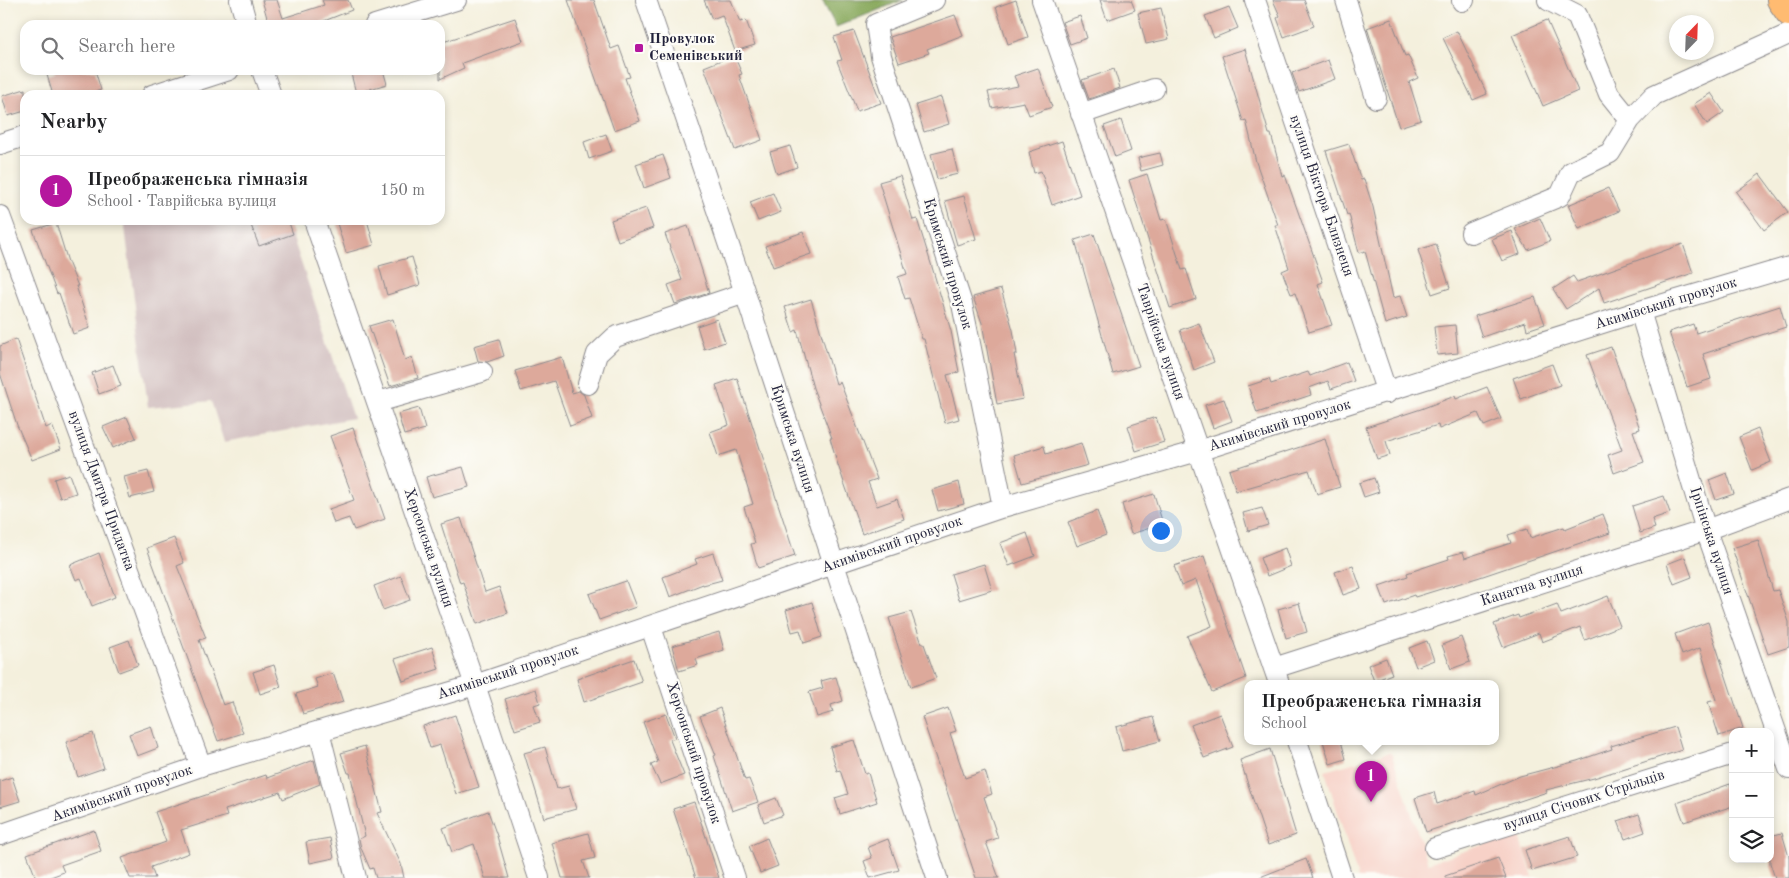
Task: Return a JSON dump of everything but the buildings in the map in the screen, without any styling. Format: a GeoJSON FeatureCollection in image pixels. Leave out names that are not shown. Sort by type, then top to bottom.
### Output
{"type":"FeatureCollection","features":[{"type":"Feature","properties":{"kind":"main road"},"geometry":{"type":"LineString","coordinates":[[1780,0],[1789,13]]}},
{"type":"Feature","properties":{"kind":"street"},"geometry":{"type":"LineString","coordinates":[[240,0],[246,20]]}},
{"type":"Feature","properties":{"kind":"street"},"geometry":{"type":"LineString","coordinates":[[391,20],[456,0]]}},
{"type":"Feature","properties":{"kind":"street","name":"Кримська вулиця"},"geometry":{"type":"LineString","coordinates":[[646,0],[745,293],[832,565],[937,878]]}},
{"type":"Feature","properties":{"kind":"street","name":"Кримський провулок"},"geometry":{"type":"LineString","coordinates":[[934,0],[876,24],[881,56],[962,304],[1002,507]]}},
{"type":"Feature","properties":{"kind":"street","name":"Таврійська вулиця"},"geometry":{"type":"LineString","coordinates":[[1042,0],[1276,676]]}},
{"type":"Feature","properties":{"kind":"street","name":"вулиця Віктора Близнеця"},"geometry":{"type":"LineString","coordinates":[[1255,0],[1387,393]]}},
{"type":"Feature","properties":{"kind":"street"},"geometry":{"type":"LineString","coordinates":[[1346,0],[1376,98]]}},
{"type":"Feature","properties":{"kind":"street"},"geometry":{"type":"LineString","coordinates":[[1548,0],[1577,15],[1609,94],[1630,120]]}},
{"type":"Feature","properties":{"kind":"street"},"geometry":{"type":"LineString","coordinates":[[1471,233],[1560,196],[1571,172],[1610,153],[1630,120],[1654,95],[1789,34]]}},
{"type":"Feature","properties":{"kind":"street"},"geometry":{"type":"LineString","coordinates":[[167,90],[214,75]]}},
{"type":"Feature","properties":{"kind":"street"},"geometry":{"type":"LineString","coordinates":[[264,75],[269,90]]}},
{"type":"Feature","properties":{"kind":"street"},"geometry":{"type":"LineString","coordinates":[[1081,114],[1154,89]]}},
{"type":"Feature","properties":{"kind":"street"},"geometry":{"type":"LineString","coordinates":[[0,144],[20,138]]}},
{"type":"Feature","properties":{"kind":"street","name":"вулиця Дмитра Придатка"},"geometry":{"type":"LineString","coordinates":[[0,216],[201,766]]}},
{"type":"Feature","properties":{"kind":"street","name":"Херсонська вулиця"},"geometry":{"type":"LineString","coordinates":[[316,225],[475,685],[539,878]]}},
{"type":"Feature","properties":{"kind":"street","name":"Акимівський провулок"},"geometry":{"type":"LineString","coordinates":[[0,835],[201,766],[475,685],[1002,507],[1198,451],[1387,393],[1640,311],[1789,267]]}},
{"type":"Feature","properties":{"kind":"street"},"geometry":{"type":"LineString","coordinates":[[588,384],[597,354],[615,337],[745,293]]}},
{"type":"Feature","properties":{"kind":"street","name":"Ірпінська вулиця"},"geometry":{"type":"LineString","coordinates":[[1640,311],[1706,530],[1789,769]]}},
{"type":"Feature","properties":{"kind":"street"},"geometry":{"type":"LineString","coordinates":[[378,402],[482,372]]}},
{"type":"Feature","properties":{"kind":"street","name":"Канатна вулиця"},"geometry":{"type":"LineString","coordinates":[[1276,676],[1706,530],[1789,499]]}},
{"type":"Feature","properties":{"kind":"street","name":"Херсонський провулок"},"geometry":{"type":"LineString","coordinates":[[651,627],[735,878]]}},
{"type":"Feature","properties":{"kind":"street"},"geometry":{"type":"LineString","coordinates":[[319,731],[356,878]]}},
{"type":"Feature","properties":{"kind":"street"},"geometry":{"type":"LineString","coordinates":[[1298,745],[1342,878]]}},
{"type":"Feature","properties":{"kind":"street","name":"вулиця Січових Стрільців"},"geometry":{"type":"LineString","coordinates":[[1435,848],[1729,755]]}},
{"type":"Feature","properties":{"kind":"shaded area"},"geometry":{"type":"Polygon","coordinates":[[[125,225],[289,225],[353,418],[224,442],[211,401],[148,407],[125,225]]]}},
{"type":"Feature","properties":{"kind":"shaded area"},"geometry":{"type":"Polygon","coordinates":[[[1391,752],[1428,863],[1519,833],[1533,878],[1358,878],[1325,771],[1391,752]]]}},
{"type":"Feature","properties":{"kind":"green space"},"geometry":{"type":"Polygon","coordinates":[[[822,0],[903,0],[836,27],[822,0]]]}},
{"type":"Feature","properties":{"kind":"place","name":"Провулок Семенівський"},"geometry":{"type":"Point","coordinates":[639,48]}},
{"type":"Feature","properties":{"kind":"place","name":"Преображенська гімназія"},"geometry":{"type":"Point","coordinates":[1371,802]}}]}
